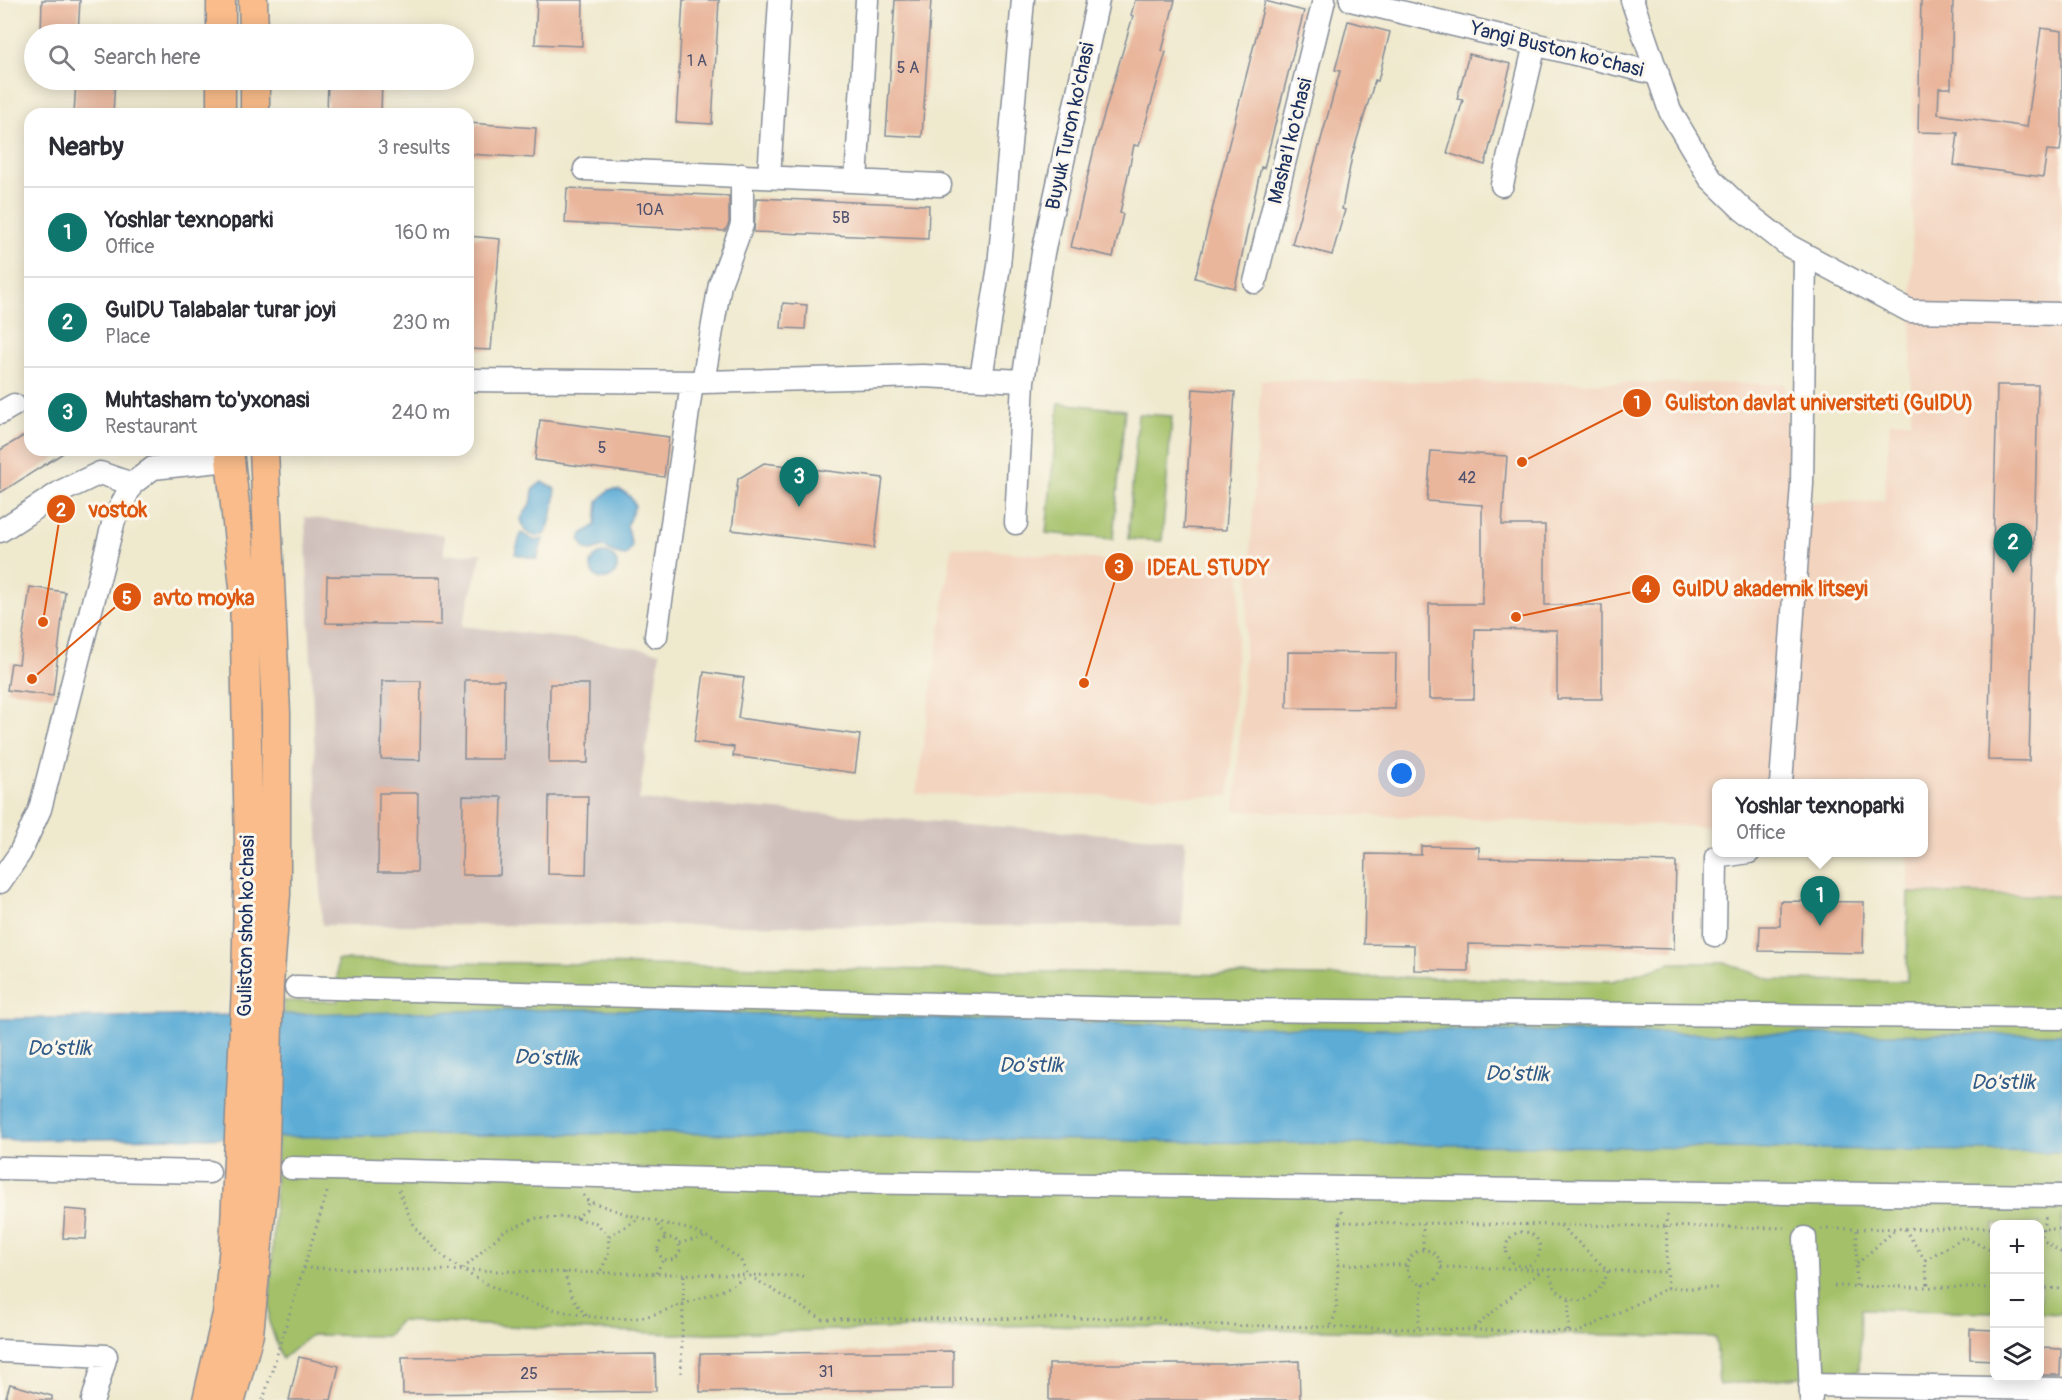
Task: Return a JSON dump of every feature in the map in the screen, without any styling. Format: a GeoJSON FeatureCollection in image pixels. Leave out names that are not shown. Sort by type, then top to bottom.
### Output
{"type":"FeatureCollection","features":[{"type":"Feature","properties":{"kind":"main road"},"geometry":{"type":"LineString","coordinates":[[221,0],[221,24]]}},
{"type":"Feature","properties":{"kind":"main road"},"geometry":{"type":"LineString","coordinates":[[254,0],[254,24]]}},
{"type":"Feature","properties":{"kind":"main road"},"geometry":{"type":"LineString","coordinates":[[221,90],[221,108]]}},
{"type":"Feature","properties":{"kind":"main road"},"geometry":{"type":"LineString","coordinates":[[255,90],[255,108]]}},
{"type":"Feature","properties":{"kind":"main road","name":"Guliston shoh ko'chasi"},"geometry":{"type":"LineString","coordinates":[[229,456],[244,587],[249,848],[270,986]]}},
{"type":"Feature","properties":{"kind":"main road","name":"Guliston shoh ko'chasi"},"geometry":{"type":"LineString","coordinates":[[231,1400],[249,1334],[251,1183],[270,986],[276,894],[276,713],[264,456]]}},
{"type":"Feature","properties":{"kind":"main road","name":"Guliston shoh ko'chasi"},"geometry":{"type":"LineString","coordinates":[[207,1400],[227,1314],[251,1183]]}},
{"type":"Feature","properties":{"kind":"street"},"geometry":{"type":"LineString","coordinates":[[769,177],[780,0]]}},
{"type":"Feature","properties":{"kind":"street"},"geometry":{"type":"LineString","coordinates":[[856,182],[867,0]]}},
{"type":"Feature","properties":{"kind":"street"},"geometry":{"type":"LineString","coordinates":[[981,378],[999,266],[1023,0]]}},
{"type":"Feature","properties":{"kind":"street","name":"Buyuk Turon ko'chasi"},"geometry":{"type":"LineString","coordinates":[[1016,523],[1023,381],[1043,252],[1098,0]]}},
{"type":"Feature","properties":{"kind":"street","name":"Masha'l ko'chasi"},"geometry":{"type":"LineString","coordinates":[[1255,282],[1324,0]]}},
{"type":"Feature","properties":{"kind":"street","name":"Yangi Buston ko'chasi"},"geometry":{"type":"LineString","coordinates":[[1351,0],[1658,74]]}},
{"type":"Feature","properties":{"kind":"street"},"geometry":{"type":"LineString","coordinates":[[1632,0],[1670,111],[1710,178],[1743,210],[1789,246],[1910,311],[2062,314]]}},
{"type":"Feature","properties":{"kind":"street"},"geometry":{"type":"LineString","coordinates":[[1502,184],[1534,44]]}},
{"type":"Feature","properties":{"kind":"street"},"geometry":{"type":"LineString","coordinates":[[585,169],[940,185]]}},
{"type":"Feature","properties":{"kind":"street"},"geometry":{"type":"LineString","coordinates":[[656,636],[698,382],[720,284],[742,225],[742,175]]}},
{"type":"Feature","properties":{"kind":"street"},"geometry":{"type":"LineString","coordinates":[[1781,779],[1802,484],[1805,256]]}},
{"type":"Feature","properties":{"kind":"street"},"geometry":{"type":"LineString","coordinates":[[474,380],[698,382],[923,376],[1023,381]]}},
{"type":"Feature","properties":{"kind":"street"},"geometry":{"type":"LineString","coordinates":[[0,882],[20,853],[40,809],[114,520],[132,484],[153,468],[223,456]]}},
{"type":"Feature","properties":{"kind":"street"},"geometry":{"type":"LineString","coordinates":[[0,531],[62,491],[100,473],[132,484]]}},
{"type":"Feature","properties":{"kind":"street"},"geometry":{"type":"LineString","coordinates":[[1715,935],[1716,857]]}},
{"type":"Feature","properties":{"kind":"street"},"geometry":{"type":"LineString","coordinates":[[270,986],[1132,1009],[2062,1018]]}},
{"type":"Feature","properties":{"kind":"street"},"geometry":{"type":"LineString","coordinates":[[0,1168],[209,1172]]}},
{"type":"Feature","properties":{"kind":"street"},"geometry":{"type":"LineString","coordinates":[[291,1168],[832,1182],[2062,1196]]}},
{"type":"Feature","properties":{"kind":"street"},"geometry":{"type":"LineString","coordinates":[[1802,1232],[1811,1393],[1991,1394],[2062,1389]]}},
{"type":"Feature","properties":{"kind":"street"},"geometry":{"type":"LineString","coordinates":[[1,1353],[106,1356],[93,1400]]}},
{"type":"Feature","properties":{"kind":"path"},"geometry":{"type":"LineString","coordinates":[[263,1400],[334,1170]]}},
{"type":"Feature","properties":{"kind":"path"},"geometry":{"type":"LineString","coordinates":[[392,1171],[418,1231],[462,1270],[498,1289],[557,1311],[588,1317],[638,1318],[728,1290],[748,1275]]}},
{"type":"Feature","properties":{"kind":"path"},"geometry":{"type":"LineString","coordinates":[[567,1175],[588,1201],[656,1223],[688,1228],[707,1237],[740,1259],[748,1275],[822,1320],[1162,1318],[1168,1324],[1331,1325],[1579,1332],[1668,1288],[1718,1288]]}},
{"type":"Feature","properties":{"kind":"path"},"geometry":{"type":"LineString","coordinates":[[1331,1325],[1336,1312],[1339,1222],[1348,1187]]}},
{"type":"Feature","properties":{"kind":"path"},"geometry":{"type":"LineString","coordinates":[[1668,1288],[1666,1218],[1671,1208],[1671,1192]]}},
{"type":"Feature","properties":{"kind":"path"},"geometry":{"type":"LineString","coordinates":[[576,1218],[586,1210],[588,1201]]}},
{"type":"Feature","properties":{"kind":"path"},"geometry":{"type":"LineString","coordinates":[[462,1270],[504,1231],[537,1218],[576,1218],[596,1223],[609,1236],[608,1256],[600,1272]]}},
{"type":"Feature","properties":{"kind":"path"},"geometry":{"type":"LineString","coordinates":[[609,1236],[640,1218]]}},
{"type":"Feature","properties":{"kind":"path"},"geometry":{"type":"LineString","coordinates":[[1339,1222],[1667,1227],[1802,1232],[1896,1228],[1990,1228]]}},
{"type":"Feature","properties":{"kind":"path"},"geometry":{"type":"LineString","coordinates":[[656,1223],[666,1238],[673,1239],[680,1250],[676,1257],[664,1258]]}},
{"type":"Feature","properties":{"kind":"path"},"geometry":{"type":"LineString","coordinates":[[1424,1223],[1424,1251]]}},
{"type":"Feature","properties":{"kind":"path"},"geometry":{"type":"LineString","coordinates":[[1523,1225],[1523,1232]]}},
{"type":"Feature","properties":{"kind":"path"},"geometry":{"type":"LineString","coordinates":[[1560,1226],[1608,1271]]}},
{"type":"Feature","properties":{"kind":"path"},"geometry":{"type":"LineString","coordinates":[[1857,1264],[1896,1228]]}},
{"type":"Feature","properties":{"kind":"path"},"geometry":{"type":"LineString","coordinates":[[1905,1228],[1925,1260],[1928,1287]]}},
{"type":"Feature","properties":{"kind":"path"},"geometry":{"type":"LineString","coordinates":[[1964,1228],[1964,1237]]}},
{"type":"Feature","properties":{"kind":"path"},"geometry":{"type":"LineString","coordinates":[[1856,1286],[1857,1229]]}},
{"type":"Feature","properties":{"kind":"path"},"geometry":{"type":"LineString","coordinates":[[2044,1229],[2062,1229]]}},
{"type":"Feature","properties":{"kind":"path"},"geometry":{"type":"LineString","coordinates":[[1523,1232],[1536,1238],[1539,1248],[1532,1262],[1522,1267],[1508,1257],[1506,1247],[1511,1237],[1523,1232]]}},
{"type":"Feature","properties":{"kind":"path"},"geometry":{"type":"LineString","coordinates":[[678,1244],[707,1237]]}},
{"type":"Feature","properties":{"kind":"path"},"geometry":{"type":"LineString","coordinates":[[1964,1237],[1990,1250]]}},
{"type":"Feature","properties":{"kind":"path"},"geometry":{"type":"LineString","coordinates":[[1925,1260],[1964,1237]]}},
{"type":"Feature","properties":{"kind":"path"},"geometry":{"type":"LineString","coordinates":[[664,1258],[658,1248],[666,1238]]}},
{"type":"Feature","properties":{"kind":"path"},"geometry":{"type":"LineString","coordinates":[[2044,1241],[2062,1253]]}},
{"type":"Feature","properties":{"kind":"path"},"geometry":{"type":"LineString","coordinates":[[1424,1251],[1437,1256],[1441,1267],[1434,1281],[1423,1284],[1413,1280],[1407,1265],[1412,1255],[1424,1251]]}},
{"type":"Feature","properties":{"kind":"path"},"geometry":{"type":"LineString","coordinates":[[656,1274],[664,1258]]}},
{"type":"Feature","properties":{"kind":"path"},"geometry":{"type":"LineString","coordinates":[[1338,1264],[1407,1265]]}},
{"type":"Feature","properties":{"kind":"path"},"geometry":{"type":"LineString","coordinates":[[1441,1267],[1668,1272]]}},
{"type":"Feature","properties":{"kind":"path"},"geometry":{"type":"LineString","coordinates":[[304,1268],[803,1276]]}},
{"type":"Feature","properties":{"kind":"path"},"geometry":{"type":"LineString","coordinates":[[1473,1329],[1543,1269]]}},
{"type":"Feature","properties":{"kind":"path"},"geometry":{"type":"LineString","coordinates":[[1548,1269],[1551,1282],[1559,1294],[1569,1299],[1583,1301],[1594,1296],[1605,1282],[1608,1271]]}},
{"type":"Feature","properties":{"kind":"path"},"geometry":{"type":"LineString","coordinates":[[565,1272],[568,1291],[576,1305],[588,1317]]}},
{"type":"Feature","properties":{"kind":"path"},"geometry":{"type":"LineString","coordinates":[[681,1373],[684,1274]]}},
{"type":"Feature","properties":{"kind":"path"},"geometry":{"type":"LineString","coordinates":[[1418,1327],[1423,1284]]}},
{"type":"Feature","properties":{"kind":"path"},"geometry":{"type":"LineString","coordinates":[[1834,1286],[1990,1288]]}},
{"type":"Feature","properties":{"kind":"path"},"geometry":{"type":"LineString","coordinates":[[2044,1288],[2062,1289]]}},
{"type":"Feature","properties":{"kind":"path"},"geometry":{"type":"LineString","coordinates":[[1568,1331],[1569,1299]]}},
{"type":"Feature","properties":{"kind":"shaded area"},"geometry":{"type":"Polygon","coordinates":[[[1914,0],[2062,0],[2062,896],[1908,893],[1908,857],[1928,857],[1928,779],[1712,779],[1712,827],[1235,811],[1261,380],[1785,384],[1791,503],[1884,501],[1890,422],[1911,421],[1914,0]]]}},
{"type":"Feature","properties":{"kind":"shaded area"},"geometry":{"type":"Polygon","coordinates":[[[305,517],[444,535],[444,555],[482,553],[462,626],[600,642],[660,652],[639,800],[1185,840],[1182,926],[322,925],[305,517]]]}},
{"type":"Feature","properties":{"kind":"shaded area"},"geometry":{"type":"Polygon","coordinates":[[[952,547],[1241,572],[1229,796],[916,794],[952,547]]]}},
{"type":"Feature","properties":{"kind":"green space"},"geometry":{"type":"Polygon","coordinates":[[[1059,403],[1125,410],[1113,539],[1046,533],[1059,403]]]}},
{"type":"Feature","properties":{"kind":"green space"},"geometry":{"type":"Polygon","coordinates":[[[1138,414],[1172,416],[1162,541],[1128,539],[1138,414]]]}},
{"type":"Feature","properties":{"kind":"green space"},"geometry":{"type":"Polygon","coordinates":[[[1908,893],[2062,896],[2062,1314],[2044,1313],[2044,1220],[1990,1220],[1990,1312],[1861,1309],[1859,1371],[1719,1385],[1716,1337],[1046,1325],[674,1334],[400,1321],[387,1336],[311,1335],[282,1359],[269,1322],[284,1001],[338,1001],[337,960],[1613,981],[1671,963],[1727,963],[1772,980],[1907,981],[1908,893]]]}},
{"type":"Feature","properties":{"kind":"water"},"geometry":{"type":"Polygon","coordinates":[[[542,482],[554,488],[555,497],[547,531],[536,537],[525,531],[521,519],[532,501],[533,489],[542,482]]]}},
{"type":"Feature","properties":{"kind":"water"},"geometry":{"type":"Polygon","coordinates":[[[609,490],[625,493],[635,506],[627,525],[632,546],[626,556],[604,547],[591,551],[585,549],[580,540],[582,534],[596,525],[598,501],[609,490]]]}},
{"type":"Feature","properties":{"kind":"water"},"geometry":{"type":"Polygon","coordinates":[[[521,533],[535,541],[543,539],[537,559],[515,554],[521,533]]]}},
{"type":"Feature","properties":{"kind":"water"},"geometry":{"type":"Polygon","coordinates":[[[604,553],[613,557],[617,566],[613,575],[604,579],[595,575],[591,566],[595,557],[604,553]]]}},
{"type":"Feature","properties":{"kind":"water","name":"Do'stlik"},"geometry":{"type":"Polygon","coordinates":[[[593,1009],[1328,1028],[1695,1033],[2062,1034],[2062,1152],[660,1133],[0,1140],[0,1019],[593,1009]]]}},
{"type":"Feature","properties":{"kind":"building"},"geometry":{"type":"Polygon","coordinates":[[[42,0],[80,0],[79,24],[41,24],[42,0]]]}},
{"type":"Feature","properties":{"kind":"building"},"geometry":{"type":"Polygon","coordinates":[[[537,0],[583,0],[582,46],[535,44],[537,0]]]}},
{"type":"Feature","properties":{"kind":"building"},"geometry":{"type":"Polygon","coordinates":[[[683,0],[719,0],[712,124],[676,122],[683,0]]]}},
{"type":"Feature","properties":{"kind":"building"},"geometry":{"type":"Polygon","coordinates":[[[895,0],[931,0],[922,137],[886,135],[895,0]]]}},
{"type":"Feature","properties":{"kind":"building"},"geometry":{"type":"Polygon","coordinates":[[[1135,0],[1175,0],[1162,51],[1166,52],[1139,146],[1134,145],[1120,213],[1123,214],[1113,257],[1071,247],[1094,149],[1133,16],[1131,15],[1135,0]]]}},
{"type":"Feature","properties":{"kind":"building"},"geometry":{"type":"Polygon","coordinates":[[[1921,0],[1953,0],[1951,88],[1939,88],[1938,114],[2027,127],[2041,28],[2062,31],[2060,151],[2047,150],[2043,177],[1954,165],[1958,133],[1918,132],[1921,0]]]}},
{"type":"Feature","properties":{"kind":"building"},"geometry":{"type":"Polygon","coordinates":[[[1265,1],[1304,11],[1264,168],[1261,167],[1235,288],[1195,278],[1265,1]]]}},
{"type":"Feature","properties":{"kind":"building"},"geometry":{"type":"Polygon","coordinates":[[[1348,21],[1390,32],[1378,81],[1375,80],[1352,156],[1342,209],[1345,210],[1332,255],[1292,244],[1340,71],[1335,70],[1348,21]]]}},
{"type":"Feature","properties":{"kind":"building"},"geometry":{"type":"Polygon","coordinates":[[[1469,54],[1511,64],[1485,165],[1447,153],[1463,100],[1457,99],[1469,54]]]}},
{"type":"Feature","properties":{"kind":"building"},"geometry":{"type":"Polygon","coordinates":[[[75,90],[114,90],[113,108],[74,108],[75,90]]]}},
{"type":"Feature","properties":{"kind":"building"},"geometry":{"type":"Polygon","coordinates":[[[328,90],[382,90],[381,108],[327,108],[328,90]]]}},
{"type":"Feature","properties":{"kind":"building"},"geometry":{"type":"Polygon","coordinates":[[[474,123],[536,128],[534,158],[474,154],[474,123]]]}},
{"type":"Feature","properties":{"kind":"building"},"geometry":{"type":"Polygon","coordinates":[[[567,188],[729,196],[729,223],[725,231],[565,223],[567,188]]]}},
{"type":"Feature","properties":{"kind":"building"},"geometry":{"type":"Polygon","coordinates":[[[756,198],[929,205],[928,239],[754,232],[756,198]]]}},
{"type":"Feature","properties":{"kind":"building"},"geometry":{"type":"Polygon","coordinates":[[[474,237],[500,239],[491,350],[474,349],[474,237]]]}},
{"type":"Feature","properties":{"kind":"building"},"geometry":{"type":"Polygon","coordinates":[[[783,303],[807,305],[805,329],[781,328],[783,303]]]}},
{"type":"Feature","properties":{"kind":"building"},"geometry":{"type":"Polygon","coordinates":[[[1997,385],[2038,385],[2029,761],[1988,760],[1997,385]]]}},
{"type":"Feature","properties":{"kind":"building"},"geometry":{"type":"Polygon","coordinates":[[[1193,389],[1235,392],[1226,530],[1184,528],[1193,389]]]}},
{"type":"Feature","properties":{"kind":"building"},"geometry":{"type":"Polygon","coordinates":[[[540,420],[669,437],[664,477],[535,460],[540,420]]]}},
{"type":"Feature","properties":{"kind":"building"},"geometry":{"type":"Polygon","coordinates":[[[24,436],[24,456],[59,456],[0,493],[0,450],[24,436]]]}},
{"type":"Feature","properties":{"kind":"building"},"geometry":{"type":"Polygon","coordinates":[[[1431,451],[1507,456],[1502,525],[1545,525],[1545,605],[1602,605],[1602,699],[1557,699],[1557,630],[1475,629],[1474,699],[1429,699],[1429,604],[1482,604],[1482,505],[1427,501],[1431,451]]]}},
{"type":"Feature","properties":{"kind":"building"},"geometry":{"type":"Polygon","coordinates":[[[764,463],[883,478],[874,548],[732,530],[738,479],[764,463]]]}},
{"type":"Feature","properties":{"kind":"building"},"geometry":{"type":"Polygon","coordinates":[[[327,576],[441,577],[441,625],[326,623],[327,576]]]}},
{"type":"Feature","properties":{"kind":"building"},"geometry":{"type":"Polygon","coordinates":[[[30,587],[65,592],[53,696],[7,690],[11,663],[19,664],[30,587]]]}},
{"type":"Feature","properties":{"kind":"building"},"geometry":{"type":"Polygon","coordinates":[[[1288,652],[1396,653],[1395,709],[1287,708],[1288,652]]]}},
{"type":"Feature","properties":{"kind":"building"},"geometry":{"type":"Polygon","coordinates":[[[704,672],[744,678],[738,718],[860,735],[855,773],[733,756],[734,747],[694,742],[704,672]]]}},
{"type":"Feature","properties":{"kind":"building"},"geometry":{"type":"Polygon","coordinates":[[[465,680],[504,680],[503,759],[464,759],[465,680]]]}},
{"type":"Feature","properties":{"kind":"building"},"geometry":{"type":"Polygon","coordinates":[[[382,681],[421,681],[420,760],[381,759],[382,681]]]}},
{"type":"Feature","properties":{"kind":"building"},"geometry":{"type":"Polygon","coordinates":[[[550,684],[589,684],[588,763],[549,763],[550,684]]]}},
{"type":"Feature","properties":{"kind":"building"},"geometry":{"type":"Polygon","coordinates":[[[379,793],[418,793],[417,872],[378,872],[379,793]]]}},
{"type":"Feature","properties":{"kind":"building"},"geometry":{"type":"Polygon","coordinates":[[[463,796],[502,797],[500,875],[462,875],[463,796]]]}},
{"type":"Feature","properties":{"kind":"building"},"geometry":{"type":"Polygon","coordinates":[[[549,796],[588,796],[586,875],[548,874],[549,796]]]}},
{"type":"Feature","properties":{"kind":"building"},"geometry":{"type":"Polygon","coordinates":[[[1421,846],[1479,847],[1479,858],[1676,862],[1674,949],[1468,944],[1468,971],[1414,970],[1414,945],[1364,944],[1366,854],[1421,855],[1421,846]]]}},
{"type":"Feature","properties":{"kind":"building"},"geometry":{"type":"Polygon","coordinates":[[[1780,901],[1864,902],[1863,953],[1759,951],[1760,926],[1780,926],[1780,901]]]}},
{"type":"Feature","properties":{"kind":"building"},"geometry":{"type":"Polygon","coordinates":[[[65,1209],[88,1211],[86,1239],[63,1238],[65,1209]]]}},
{"type":"Feature","properties":{"kind":"building"},"geometry":{"type":"Polygon","coordinates":[[[1970,1329],[1990,1330],[1990,1360],[1970,1359],[1970,1329]]]}},
{"type":"Feature","properties":{"kind":"building"},"geometry":{"type":"Polygon","coordinates":[[[2044,1348],[2061,1349],[2060,1375],[2044,1375],[2044,1348]]]}},
{"type":"Feature","properties":{"kind":"building"},"geometry":{"type":"Polygon","coordinates":[[[953,1351],[953,1389],[700,1392],[700,1354],[953,1351]]]}},
{"type":"Feature","properties":{"kind":"building"},"geometry":{"type":"Polygon","coordinates":[[[655,1354],[656,1391],[403,1394],[402,1357],[655,1354]]]}},
{"type":"Feature","properties":{"kind":"building"},"geometry":{"type":"Polygon","coordinates":[[[299,1357],[339,1366],[331,1400],[289,1400],[299,1357]]]}},
{"type":"Feature","properties":{"kind":"building"},"geometry":{"type":"Polygon","coordinates":[[[1299,1361],[1300,1400],[1049,1400],[1049,1364],[1224,1364],[1299,1361]]]}},
{"type":"Feature","properties":{"kind":"building"},"geometry":{"type":"Polygon","coordinates":[[[10,1384],[52,1396],[52,1400],[5,1400],[10,1384]]]}},
{"type":"Feature","properties":{"kind":"place","name":"Guliston davlat universiteti (GulDU)"},"geometry":{"type":"Point","coordinates":[1522,462]}},
{"type":"Feature","properties":{"kind":"place","name":"Muhtasham to'yxonasi"},"geometry":{"type":"Point","coordinates":[799,507]}},
{"type":"Feature","properties":{"kind":"place","name":"GulDU Talabalar turar joyi"},"geometry":{"type":"Point","coordinates":[2013,573]}},
{"type":"Feature","properties":{"kind":"place","name":"GulDU akademik litseyi"},"geometry":{"type":"Point","coordinates":[1516,617]}},
{"type":"Feature","properties":{"kind":"place","name":"vostok"},"geometry":{"type":"Point","coordinates":[43,622]}},
{"type":"Feature","properties":{"kind":"place","name":"avto moyka"},"geometry":{"type":"Point","coordinates":[32,679]}},
{"type":"Feature","properties":{"kind":"place","name":"IDEAL STUDY"},"geometry":{"type":"Point","coordinates":[1084,683]}},
{"type":"Feature","properties":{"kind":"place","name":"Yoshlar texnoparki"},"geometry":{"type":"Point","coordinates":[1820,926]}}]}
